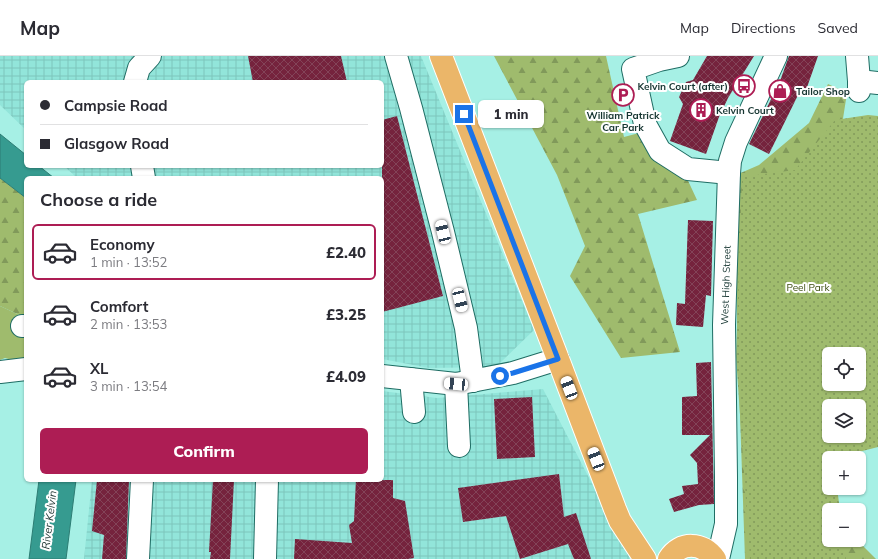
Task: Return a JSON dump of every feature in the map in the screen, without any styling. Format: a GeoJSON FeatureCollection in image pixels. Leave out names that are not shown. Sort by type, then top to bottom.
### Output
{"type":"FeatureCollection","features":[{"type":"Feature","properties":{"kind":"main road"},"geometry":{"type":"LineString","coordinates":[[441,56],[620,521],[640,551],[672,555],[682,547],[691,545],[707,553]]}},
{"type":"Feature","properties":{"kind":"street"},"geometry":{"type":"LineString","coordinates":[[136,80],[139,68],[150,56]]}},
{"type":"Feature","properties":{"kind":"street"},"geometry":{"type":"LineString","coordinates":[[396,56],[411,108],[466,328],[464,382],[459,446]]}},
{"type":"Feature","properties":{"kind":"street"},"geometry":{"type":"LineString","coordinates":[[678,56],[659,60],[633,69],[645,124],[660,152],[688,169],[729,172]]}},
{"type":"Feature","properties":{"kind":"street","name":"West High Street"},"geometry":{"type":"LineString","coordinates":[[718,559],[726,524],[724,325],[730,161],[736,142],[776,56]]}},
{"type":"Feature","properties":{"kind":"street"},"geometry":{"type":"LineString","coordinates":[[860,56],[865,85]]}},
{"type":"Feature","properties":{"kind":"street"},"geometry":{"type":"LineString","coordinates":[[384,376],[411,380],[464,382],[513,373],[558,359]]}},
{"type":"Feature","properties":{"kind":"street"},"geometry":{"type":"LineString","coordinates":[[0,372],[24,369]]}},
{"type":"Feature","properties":{"kind":"street"},"geometry":{"type":"LineString","coordinates":[[411,380],[414,412]]}},
{"type":"Feature","properties":{"kind":"street"},"geometry":{"type":"LineString","coordinates":[[138,559],[142,482]]}},
{"type":"Feature","properties":{"kind":"street"},"geometry":{"type":"LineString","coordinates":[[265,559],[267,482]]}},
{"type":"Feature","properties":{"kind":"street"},"geometry":{"type":"LineString","coordinates":[[707,553],[726,524]]}},
{"type":"Feature","properties":{"kind":"shaded area"},"geometry":{"type":"Polygon","coordinates":[[[0,56],[421,56],[534,330],[496,367],[429,368],[384,359],[384,176],[75,176],[66,168],[384,168],[384,80],[24,80],[24,128],[0,105],[0,56]]]}},
{"type":"Feature","properties":{"kind":"shaded area"},"geometry":{"type":"Polygon","coordinates":[[[543,389],[631,559],[84,559],[92,482],[384,482],[384,391],[437,398],[543,389]]]}},
{"type":"Feature","properties":{"kind":"green space"},"geometry":{"type":"Polygon","coordinates":[[[494,56],[606,56],[624,137],[639,133],[649,154],[684,172],[697,200],[638,214],[680,352],[621,358],[570,276],[585,246],[557,175],[494,56]]]}},
{"type":"Feature","properties":{"kind":"green space"},"geometry":{"type":"Polygon","coordinates":[[[828,84],[847,93],[774,559],[745,559],[737,328],[736,175],[759,165],[809,123],[828,84]]]}},
{"type":"Feature","properties":{"kind":"green space","name":"Peel Park"},"geometry":{"type":"Polygon","coordinates":[[[868,115],[878,116],[878,447],[862,451],[822,451],[822,495],[838,495],[839,503],[822,503],[822,547],[844,547],[846,559],[750,559],[736,357],[742,177],[795,170],[835,120],[868,115]]]}},
{"type":"Feature","properties":{"kind":"green space"},"geometry":{"type":"Polygon","coordinates":[[[0,178],[24,196],[24,317],[0,306],[0,178]]]}},
{"type":"Feature","properties":{"kind":"green space"},"geometry":{"type":"Polygon","coordinates":[[[0,306],[24,317],[24,363],[5,358],[0,360],[0,306]]]}},
{"type":"Feature","properties":{"kind":"green space"},"geometry":{"type":"Polygon","coordinates":[[[831,547],[864,547],[876,559],[835,559],[831,547]]]}},
{"type":"Feature","properties":{"kind":"water"},"geometry":{"type":"Polygon","coordinates":[[[0,134],[24,153],[24,168],[42,168],[52,176],[24,176],[24,196],[0,178],[0,134]]]}},
{"type":"Feature","properties":{"kind":"water","name":"River Kelvin"},"geometry":{"type":"Polygon","coordinates":[[[39,482],[76,482],[66,559],[29,559],[39,482]]]}},
{"type":"Feature","properties":{"kind":"building"},"geometry":{"type":"Polygon","coordinates":[[[248,56],[341,56],[347,80],[253,80],[248,56]]]}},
{"type":"Feature","properties":{"kind":"building","name":"Kelvin Court"},"geometry":{"type":"Polygon","coordinates":[[[707,56],[754,56],[728,98],[719,117],[706,154],[670,141],[683,104],[679,97],[686,82],[693,80],[707,56]]]}},
{"type":"Feature","properties":{"kind":"building"},"geometry":{"type":"Polygon","coordinates":[[[789,56],[818,56],[805,93],[800,91],[769,154],[749,144],[780,81],[789,56]]]}},
{"type":"Feature","properties":{"kind":"building"},"geometry":{"type":"Polygon","coordinates":[[[397,116],[443,296],[384,311],[384,176],[382,176],[382,168],[384,168],[384,119],[397,116]]]}},
{"type":"Feature","properties":{"kind":"building"},"geometry":{"type":"Polygon","coordinates":[[[688,220],[713,221],[711,296],[706,295],[703,327],[676,325],[677,303],[685,304],[688,220]]]}},
{"type":"Feature","properties":{"kind":"building"},"geometry":{"type":"Polygon","coordinates":[[[711,362],[714,504],[699,505],[674,512],[669,499],[684,494],[682,486],[698,484],[697,463],[690,455],[710,435],[682,435],[682,397],[697,396],[696,363],[711,362]]]}},
{"type":"Feature","properties":{"kind":"building"},"geometry":{"type":"Polygon","coordinates":[[[532,397],[535,457],[497,459],[494,399],[532,397]]]}},
{"type":"Feature","properties":{"kind":"building"},"geometry":{"type":"Polygon","coordinates":[[[559,474],[564,517],[576,513],[591,559],[574,559],[568,544],[520,559],[506,516],[463,522],[458,488],[559,474]]]}},
{"type":"Feature","properties":{"kind":"building"},"geometry":{"type":"Polygon","coordinates":[[[384,480],[393,480],[393,498],[405,501],[414,558],[294,559],[295,539],[352,543],[349,525],[354,521],[356,482],[384,482],[384,480]]]}},
{"type":"Feature","properties":{"kind":"building"},"geometry":{"type":"Polygon","coordinates":[[[97,482],[129,482],[126,559],[102,559],[104,535],[92,531],[97,482]]]}},
{"type":"Feature","properties":{"kind":"building"},"geometry":{"type":"Polygon","coordinates":[[[213,482],[234,482],[230,559],[210,559],[211,552],[209,552],[213,482]]]}},
{"type":"Feature","properties":{"kind":"place","name":"Kelvin Court (after)"},"geometry":{"type":"Point","coordinates":[744,86]}},
{"type":"Feature","properties":{"kind":"place","name":"Tailor Shop"},"geometry":{"type":"Point","coordinates":[780,91]}},
{"type":"Feature","properties":{"kind":"place","name":"William Patrick Car Park"},"geometry":{"type":"Point","coordinates":[623,95]}},
{"type":"Feature","properties":{"kind":"place","name":"Kelvin Court"},"geometry":{"type":"Point","coordinates":[701,110]}},
{"type":"Feature","properties":{"kind":"route"},"geometry":{"type":"LineString","coordinates":[[464,114],[558,359],[500,376]]}}]}
